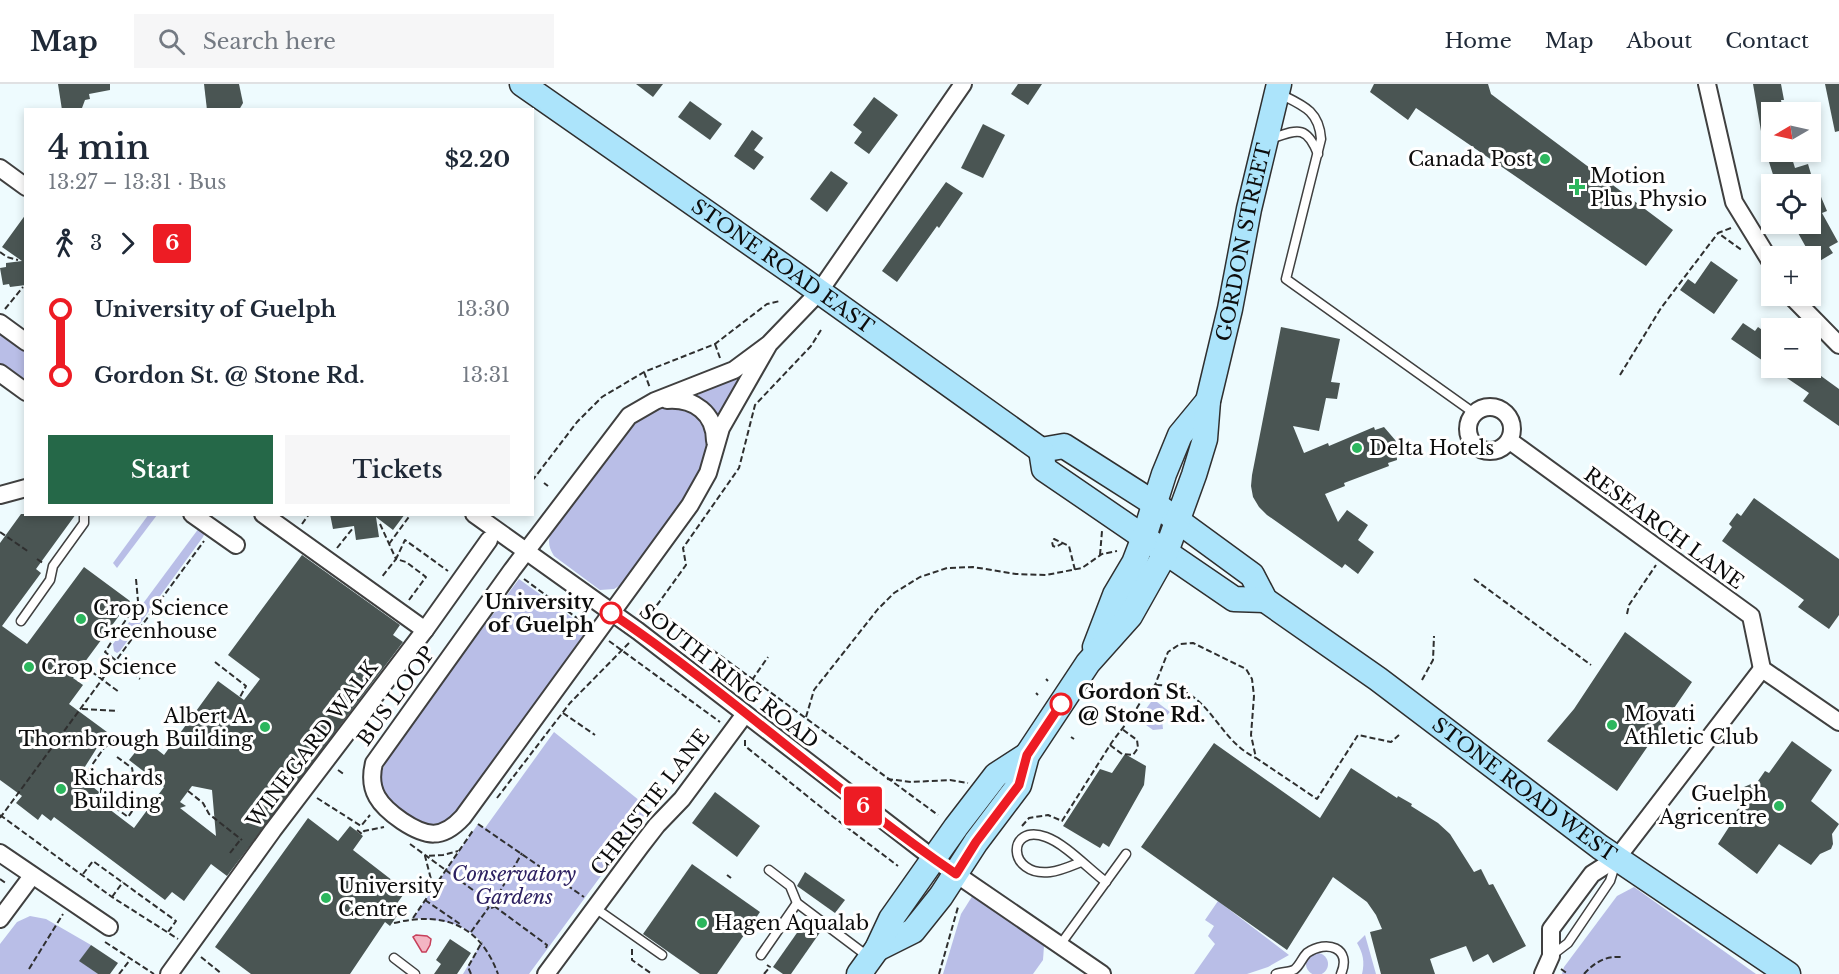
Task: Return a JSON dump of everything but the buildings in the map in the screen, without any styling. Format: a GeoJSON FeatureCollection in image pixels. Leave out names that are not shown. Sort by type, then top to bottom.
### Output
{"type":"FeatureCollection","features":[{"type":"Feature","properties":{"kind":"main road","name":"STONE ROAD EAST"},"geometry":{"type":"LineString","coordinates":[[522,84],[1041,450],[1044,469],[1166,552]]}},
{"type":"Feature","properties":{"kind":"main road","name":"GORDON STREET"},"geometry":{"type":"LineString","coordinates":[[869,961],[913,932],[942,896],[976,842],[1019,785],[1027,755],[1088,663],[1130,616],[1166,552],[1205,439],[1208,401],[1230,309],[1249,209],[1278,88]]}},
{"type":"Feature","properties":{"kind":"main road","name":"GORDON STREET"},"geometry":{"type":"LineString","coordinates":[[1088,663],[1116,595],[1134,563],[1164,474],[1180,435],[1208,401]]}},
{"type":"Feature","properties":{"kind":"main road"},"geometry":{"type":"LineString","coordinates":[[1041,450],[1064,446],[1155,504]]}},
{"type":"Feature","properties":{"kind":"main road","name":"STONE ROAD WEST"},"geometry":{"type":"LineString","coordinates":[[1155,504],[1252,575],[1265,600],[1378,680],[1617,858],[1788,974]]}},
{"type":"Feature","properties":{"kind":"main road"},"geometry":{"type":"LineString","coordinates":[[1166,552],[1234,599],[1265,600]]}},
{"type":"Feature","properties":{"kind":"main road","name":"GORDON STREET"},"geometry":{"type":"LineString","coordinates":[[869,961],[891,920],[996,775],[1027,755]]}},
{"type":"Feature","properties":{"kind":"street","name":"BUS LOOP"},"geometry":{"type":"LineString","coordinates":[[769,344],[721,428],[713,460],[690,506],[457,823],[437,834],[423,833],[388,812],[374,793],[371,779],[374,763],[526,553],[629,416],[652,395],[734,370],[769,344],[819,292],[963,84]]}},
{"type":"Feature","properties":{"kind":"street"},"geometry":{"type":"LineString","coordinates":[[1707,84],[1734,202],[1761,246]]}},
{"type":"Feature","properties":{"kind":"street"},"geometry":{"type":"LineString","coordinates":[[0,168],[24,186]]}},
{"type":"Feature","properties":{"kind":"street"},"geometry":{"type":"LineString","coordinates":[[1801,306],[1839,345]]}},
{"type":"Feature","properties":{"kind":"street"},"geometry":{"type":"LineString","coordinates":[[0,322],[24,340]]}},
{"type":"Feature","properties":{"kind":"street"},"geometry":{"type":"LineString","coordinates":[[0,373],[24,391]]}},
{"type":"Feature","properties":{"kind":"street","name":"BUS LOOP"},"geometry":{"type":"LineString","coordinates":[[652,395],[686,400],[708,414],[715,431],[713,460]]}},
{"type":"Feature","properties":{"kind":"street"},"geometry":{"type":"LineString","coordinates":[[1488,407],[1501,409],[1511,421],[1510,441],[1497,451],[1486,452],[1479,449],[1468,435],[1468,427],[1474,413],[1488,407]]}},
{"type":"Feature","properties":{"kind":"street","name":"RESEARCH LANE"},"geometry":{"type":"LineString","coordinates":[[1510,441],[1751,616],[1762,669]]}},
{"type":"Feature","properties":{"kind":"street"},"geometry":{"type":"LineString","coordinates":[[0,495],[24,489]]}},
{"type":"Feature","properties":{"kind":"street"},"geometry":{"type":"LineString","coordinates":[[195,516],[236,545]]}},
{"type":"Feature","properties":{"kind":"street"},"geometry":{"type":"LineString","coordinates":[[266,516],[425,630]]}},
{"type":"Feature","properties":{"kind":"street","name":"SOUTH RING ROAD"},"geometry":{"type":"LineString","coordinates":[[477,516],[647,638],[934,859],[1102,974]]}},
{"type":"Feature","properties":{"kind":"street","name":"WINEGARD WALK"},"geometry":{"type":"LineString","coordinates":[[169,974],[304,789],[425,630],[489,540]]}},
{"type":"Feature","properties":{"kind":"street"},"geometry":{"type":"LineString","coordinates":[[1543,974],[1551,956],[1551,929],[1593,874],[1617,858],[1762,669],[1839,722]]}},
{"type":"Feature","properties":{"kind":"street","name":"CHRISTIE LANE"},"geometry":{"type":"LineString","coordinates":[[546,974],[651,832],[682,799],[745,714]]}},
{"type":"Feature","properties":{"kind":"street"},"geometry":{"type":"LineString","coordinates":[[0,853],[109,927]]}},
{"type":"Feature","properties":{"kind":"street"},"geometry":{"type":"LineString","coordinates":[[0,920],[32,876]]}},
{"type":"Feature","properties":{"kind":"lane"},"geometry":{"type":"LineString","coordinates":[[1278,88],[1316,117],[1321,140],[1286,279],[1474,413]]}},
{"type":"Feature","properties":{"kind":"lane"},"geometry":{"type":"LineString","coordinates":[[1265,140],[1297,130],[1306,133],[1318,154]]}},
{"type":"Feature","properties":{"kind":"lane"},"geometry":{"type":"LineString","coordinates":[[21,621],[50,580],[53,566],[84,523],[84,516]]}},
{"type":"Feature","properties":{"kind":"lane"},"geometry":{"type":"LineString","coordinates":[[1081,862],[1053,872],[1034,872],[1021,863],[1016,853],[1017,846],[1023,837],[1041,836],[1058,844],[1081,862],[1106,882]]}},
{"type":"Feature","properties":{"kind":"lane"},"geometry":{"type":"LineString","coordinates":[[1060,945],[1126,854]]}},
{"type":"Feature","properties":{"kind":"lane"},"geometry":{"type":"LineString","coordinates":[[768,870],[790,886],[797,903],[869,961]]}},
{"type":"Feature","properties":{"kind":"lane"},"geometry":{"type":"LineString","coordinates":[[763,959],[797,903]]}},
{"type":"Feature","properties":{"kind":"lane"},"geometry":{"type":"LineString","coordinates":[[596,906],[662,956]]}},
{"type":"Feature","properties":{"kind":"lane"},"geometry":{"type":"LineString","coordinates":[[1276,974],[1298,972],[1307,954],[1330,946],[1337,949],[1342,958],[1341,974]]}},
{"type":"Feature","properties":{"kind":"lane"},"geometry":{"type":"LineString","coordinates":[[394,958],[415,974]]}},
{"type":"Feature","properties":{"kind":"path"},"geometry":{"type":"LineString","coordinates":[[1620,375],[1661,308],[1718,233],[1733,227]]}},
{"type":"Feature","properties":{"kind":"path"},"geometry":{"type":"LineString","coordinates":[[1718,233],[1743,251]]}},
{"type":"Feature","properties":{"kind":"path"},"geometry":{"type":"LineString","coordinates":[[0,252],[18,260]]}},
{"type":"Feature","properties":{"kind":"path"},"geometry":{"type":"LineString","coordinates":[[0,316],[23,287]]}},
{"type":"Feature","properties":{"kind":"path"},"geometry":{"type":"LineString","coordinates":[[534,481],[568,436],[603,397],[644,372],[715,344],[767,304],[780,301]]}},
{"type":"Feature","properties":{"kind":"path"},"geometry":{"type":"LineString","coordinates":[[821,330],[812,346],[755,405],[739,468],[684,548],[686,565],[647,619],[669,618],[938,815]]}},
{"type":"Feature","properties":{"kind":"path"},"geometry":{"type":"LineString","coordinates":[[715,344],[721,363]]}},
{"type":"Feature","properties":{"kind":"path"},"geometry":{"type":"LineString","coordinates":[[644,372],[652,395]]}},
{"type":"Feature","properties":{"kind":"path"},"geometry":{"type":"LineString","coordinates":[[544,483],[548,486]]}},
{"type":"Feature","properties":{"kind":"path"},"geometry":{"type":"LineString","coordinates":[[389,544],[410,516]]}},
{"type":"Feature","properties":{"kind":"path"},"geometry":{"type":"LineString","coordinates":[[380,524],[396,559],[406,562],[426,577],[400,611]]}},
{"type":"Feature","properties":{"kind":"path"},"geometry":{"type":"LineString","coordinates":[[1100,555],[1102,527]]}},
{"type":"Feature","properties":{"kind":"path"},"geometry":{"type":"LineString","coordinates":[[214,528],[1,816],[112,897],[189,946],[222,974]]}},
{"type":"Feature","properties":{"kind":"path"},"geometry":{"type":"LineString","coordinates":[[328,559],[353,528]]}},
{"type":"Feature","properties":{"kind":"path"},"geometry":{"type":"LineString","coordinates":[[0,532],[29,552]]}},
{"type":"Feature","properties":{"kind":"path"},"geometry":{"type":"LineString","coordinates":[[372,590],[396,559],[405,540],[461,580]]}},
{"type":"Feature","properties":{"kind":"path"},"geometry":{"type":"LineString","coordinates":[[1063,543],[1069,546],[1075,570]]}},
{"type":"Feature","properties":{"kind":"path"},"geometry":{"type":"LineString","coordinates":[[806,718],[814,690],[878,609],[902,587],[920,576],[947,568],[982,567],[1016,574],[1046,576],[1082,568],[1100,555],[1117,551]]}},
{"type":"Feature","properties":{"kind":"path"},"geometry":{"type":"LineString","coordinates":[[1627,614],[1629,604],[1664,553]]}},
{"type":"Feature","properties":{"kind":"path"},"geometry":{"type":"LineString","coordinates":[[522,578],[590,627]]}},
{"type":"Feature","properties":{"kind":"path"},"geometry":{"type":"LineString","coordinates":[[136,579],[138,601],[105,652],[140,679]]}},
{"type":"Feature","properties":{"kind":"path"},"geometry":{"type":"LineString","coordinates":[[1474,579],[1591,664]]}},
{"type":"Feature","properties":{"kind":"path"},"geometry":{"type":"LineString","coordinates":[[1422,680],[1433,660],[1434,636]]}},
{"type":"Feature","properties":{"kind":"path"},"geometry":{"type":"LineString","coordinates":[[606,639],[722,724]]}},
{"type":"Feature","properties":{"kind":"path"},"geometry":{"type":"LineString","coordinates":[[496,800],[570,703],[629,643]]}},
{"type":"Feature","properties":{"kind":"path"},"geometry":{"type":"LineString","coordinates":[[1019,831],[1030,817],[1048,815],[1062,821],[1110,745],[1146,693],[1155,685],[1168,652],[1180,644],[1193,643],[1246,669],[1252,679],[1254,696],[1251,735],[1256,758]]}},
{"type":"Feature","properties":{"kind":"path"},"geometry":{"type":"LineString","coordinates":[[616,649],[622,651]]}},
{"type":"Feature","properties":{"kind":"path"},"geometry":{"type":"LineString","coordinates":[[752,680],[768,657]]}},
{"type":"Feature","properties":{"kind":"path"},"geometry":{"type":"LineString","coordinates":[[215,662],[246,686],[240,697]]}},
{"type":"Feature","properties":{"kind":"path"},"geometry":{"type":"LineString","coordinates":[[84,666],[119,692]]}},
{"type":"Feature","properties":{"kind":"path"},"geometry":{"type":"LineString","coordinates":[[1155,685],[1173,685],[1202,703],[1225,732],[1248,754],[1317,799],[1358,735],[1391,742],[1399,735]]}},
{"type":"Feature","properties":{"kind":"path"},"geometry":{"type":"LineString","coordinates":[[82,709],[118,711]]}},
{"type":"Feature","properties":{"kind":"path"},"geometry":{"type":"LineString","coordinates":[[562,713],[595,735]]}},
{"type":"Feature","properties":{"kind":"path"},"geometry":{"type":"LineString","coordinates":[[1110,745],[1122,754],[1133,755],[1138,748],[1137,740],[1122,729]]}},
{"type":"Feature","properties":{"kind":"path"},"geometry":{"type":"LineString","coordinates":[[76,786],[104,748],[119,737]]}},
{"type":"Feature","properties":{"kind":"path"},"geometry":{"type":"LineString","coordinates":[[745,740],[745,746],[898,866]]}},
{"type":"Feature","properties":{"kind":"path"},"geometry":{"type":"LineString","coordinates":[[685,743],[700,753]]}},
{"type":"Feature","properties":{"kind":"path"},"geometry":{"type":"LineString","coordinates":[[101,787],[100,797],[128,817],[135,807],[132,800],[134,778],[132,768],[117,757]]}},
{"type":"Feature","properties":{"kind":"path"},"geometry":{"type":"LineString","coordinates":[[341,772],[345,775]]}},
{"type":"Feature","properties":{"kind":"path"},"geometry":{"type":"LineString","coordinates":[[887,779],[911,782],[954,780],[970,783]]}},
{"type":"Feature","properties":{"kind":"path"},"geometry":{"type":"LineString","coordinates":[[304,789],[361,826]]}},
{"type":"Feature","properties":{"kind":"path"},"geometry":{"type":"LineString","coordinates":[[188,791],[203,803],[209,814],[241,839],[230,853]]}},
{"type":"Feature","properties":{"kind":"path"},"geometry":{"type":"LineString","coordinates":[[369,815],[356,830],[362,834],[364,831],[388,827]]}},
{"type":"Feature","properties":{"kind":"path"},"geometry":{"type":"LineString","coordinates":[[412,918],[482,818]]}},
{"type":"Feature","properties":{"kind":"path"},"geometry":{"type":"LineString","coordinates":[[478,824],[596,906]]}},
{"type":"Feature","properties":{"kind":"path"},"geometry":{"type":"LineString","coordinates":[[433,887],[425,856],[458,851]]}},
{"type":"Feature","properties":{"kind":"path"},"geometry":{"type":"LineString","coordinates":[[494,906],[494,902],[522,853]]}},
{"type":"Feature","properties":{"kind":"path"},"geometry":{"type":"LineString","coordinates":[[82,875],[93,861],[176,921],[168,932]]}},
{"type":"Feature","properties":{"kind":"path"},"geometry":{"type":"LineString","coordinates":[[444,870],[488,901],[494,902]]}},
{"type":"Feature","properties":{"kind":"path"},"geometry":{"type":"LineString","coordinates":[[728,875],[731,878]]}},
{"type":"Feature","properties":{"kind":"path"},"geometry":{"type":"LineString","coordinates":[[112,897],[123,882]]}},
{"type":"Feature","properties":{"kind":"path"},"geometry":{"type":"LineString","coordinates":[[425,899],[482,942],[498,974]]}},
{"type":"Feature","properties":{"kind":"path"},"geometry":{"type":"LineString","coordinates":[[488,901],[489,907]]}},
{"type":"Feature","properties":{"kind":"path"},"geometry":{"type":"LineString","coordinates":[[939,974],[958,904]]}},
{"type":"Feature","properties":{"kind":"path"},"geometry":{"type":"LineString","coordinates":[[471,932],[489,907],[494,906],[547,945],[546,953]]}},
{"type":"Feature","properties":{"kind":"path"},"geometry":{"type":"LineString","coordinates":[[29,969],[63,914]]}},
{"type":"Feature","properties":{"kind":"path"},"geometry":{"type":"LineString","coordinates":[[394,923],[412,918],[462,926]]}},
{"type":"Feature","properties":{"kind":"path"},"geometry":{"type":"LineString","coordinates":[[471,974],[468,968],[482,942]]}},
{"type":"Feature","properties":{"kind":"path"},"geometry":{"type":"LineString","coordinates":[[633,947],[632,960],[652,974]]}},
{"type":"Feature","properties":{"kind":"path"},"geometry":{"type":"LineString","coordinates":[[1584,974],[1592,965],[1603,959],[1622,957]]}},
{"type":"Feature","properties":{"kind":"path"},"geometry":{"type":"LineString","coordinates":[[119,974],[131,959]]}},
{"type":"Feature","properties":{"kind":"path"},"geometry":{"type":"LineString","coordinates":[[763,959],[770,967],[764,974]]}},
{"type":"Feature","properties":{"kind":"green space"},"geometry":{"type":"Polygon","coordinates":[[[0,328],[24,346],[24,382],[0,364],[0,328]]]}},
{"type":"Feature","properties":{"kind":"green space"},"geometry":{"type":"Polygon","coordinates":[[[735,379],[739,380],[721,414],[717,414],[697,396],[705,390],[735,379]]]}},
{"type":"Feature","properties":{"kind":"green space"},"geometry":{"type":"Polygon","coordinates":[[[674,404],[688,406],[706,421],[711,439],[698,479],[622,584],[614,589],[600,590],[554,556],[549,545],[550,534],[613,447],[628,431],[656,409],[674,404]]]}},
{"type":"Feature","properties":{"kind":"green space"},"geometry":{"type":"Polygon","coordinates":[[[148,516],[156,516],[117,568],[113,563],[148,516]]]}},
{"type":"Feature","properties":{"kind":"green space"},"geometry":{"type":"Polygon","coordinates":[[[199,528],[205,532],[203,537],[120,651],[117,653],[114,651],[113,644],[199,528]]]}},
{"type":"Feature","properties":{"kind":"green space"},"geometry":{"type":"Polygon","coordinates":[[[519,579],[589,630],[460,806],[442,822],[423,823],[413,819],[403,813],[388,796],[381,778],[383,768],[391,752],[519,579]]]}},
{"type":"Feature","properties":{"kind":"green space"},"geometry":{"type":"Polygon","coordinates":[[[1151,702],[1157,702],[1170,712],[1162,720],[1163,729],[1153,730],[1146,725],[1143,713],[1151,702]]]}},
{"type":"Feature","properties":{"kind":"green space","name":"Conservatory Gardens"},"geometry":{"type":"Polygon","coordinates":[[[554,732],[650,809],[529,974],[463,974],[482,942],[466,929],[450,923],[413,918],[478,824],[485,828],[554,732]]]}},
{"type":"Feature","properties":{"kind":"green space"},"geometry":{"type":"Polygon","coordinates":[[[1634,887],[1756,974],[1562,974],[1564,967],[1617,896],[1634,887]]]}},
{"type":"Feature","properties":{"kind":"green space"},"geometry":{"type":"Polygon","coordinates":[[[973,895],[1044,946],[1043,960],[1033,974],[943,974],[961,914],[973,895]]]}},
{"type":"Feature","properties":{"kind":"green space"},"geometry":{"type":"Polygon","coordinates":[[[1218,901],[1289,955],[1268,967],[1247,974],[1194,974],[1215,944],[1208,936],[1214,926],[1205,920],[1218,901]]]}},
{"type":"Feature","properties":{"kind":"green space"},"geometry":{"type":"Polygon","coordinates":[[[30,916],[46,919],[91,945],[80,961],[98,974],[0,974],[0,944],[17,922],[30,916]]]}},
{"type":"Feature","properties":{"kind":"green space"},"geometry":{"type":"Polygon","coordinates":[[[1365,935],[1376,974],[1362,974],[1363,958],[1357,943],[1365,935]]]}},
{"type":"Feature","properties":{"kind":"green space"},"geometry":{"type":"Polygon","coordinates":[[[1317,953],[1325,956],[1328,964],[1325,972],[1317,975],[1309,972],[1306,964],[1309,956],[1317,953]]]}},
{"type":"Feature","properties":{"kind":"shaded area"},"geometry":{"type":"Polygon","coordinates":[[[427,936],[431,939],[426,952],[422,952],[413,937],[427,936]]]}},
{"type":"Feature","properties":{"kind":"bus line","name":"6"},"geometry":{"type":"LineString","coordinates":[[611,613],[638,631],[771,736],[956,874],[976,842],[1019,785],[1027,755],[1061,704]]}},
{"type":"Feature","properties":{"kind":"place","name":"Canada Post"},"geometry":{"type":"Point","coordinates":[1545,159]}},
{"type":"Feature","properties":{"kind":"place","name":"Motion Plus Physio"},"geometry":{"type":"Point","coordinates":[1577,187]}},
{"type":"Feature","properties":{"kind":"place","name":"Delta Hotels"},"geometry":{"type":"Point","coordinates":[1357,448]}},
{"type":"Feature","properties":{"kind":"place","name":"University of Guelph"},"geometry":{"type":"Point","coordinates":[611,613]}},
{"type":"Feature","properties":{"kind":"place","name":"Crop Science Greenhouse"},"geometry":{"type":"Point","coordinates":[81,619]}},
{"type":"Feature","properties":{"kind":"place","name":"Crop Science"},"geometry":{"type":"Point","coordinates":[29,667]}},
{"type":"Feature","properties":{"kind":"place","name":"Gordon St. @ Stone Rd."},"geometry":{"type":"Point","coordinates":[1061,704]}},
{"type":"Feature","properties":{"kind":"place","name":"Movati Athletic Club"},"geometry":{"type":"Point","coordinates":[1612,725]}},
{"type":"Feature","properties":{"kind":"place","name":"Albert A. Thornbrough Building"},"geometry":{"type":"Point","coordinates":[265,727]}},
{"type":"Feature","properties":{"kind":"place","name":"Richards Building"},"geometry":{"type":"Point","coordinates":[61,789]}},
{"type":"Feature","properties":{"kind":"place","name":"Guelph Agricentre"},"geometry":{"type":"Point","coordinates":[1779,806]}},
{"type":"Feature","properties":{"kind":"place","name":"University Centre"},"geometry":{"type":"Point","coordinates":[326,898]}},
{"type":"Feature","properties":{"kind":"place","name":"Hagen Aqualab"},"geometry":{"type":"Point","coordinates":[702,923]}}]}
